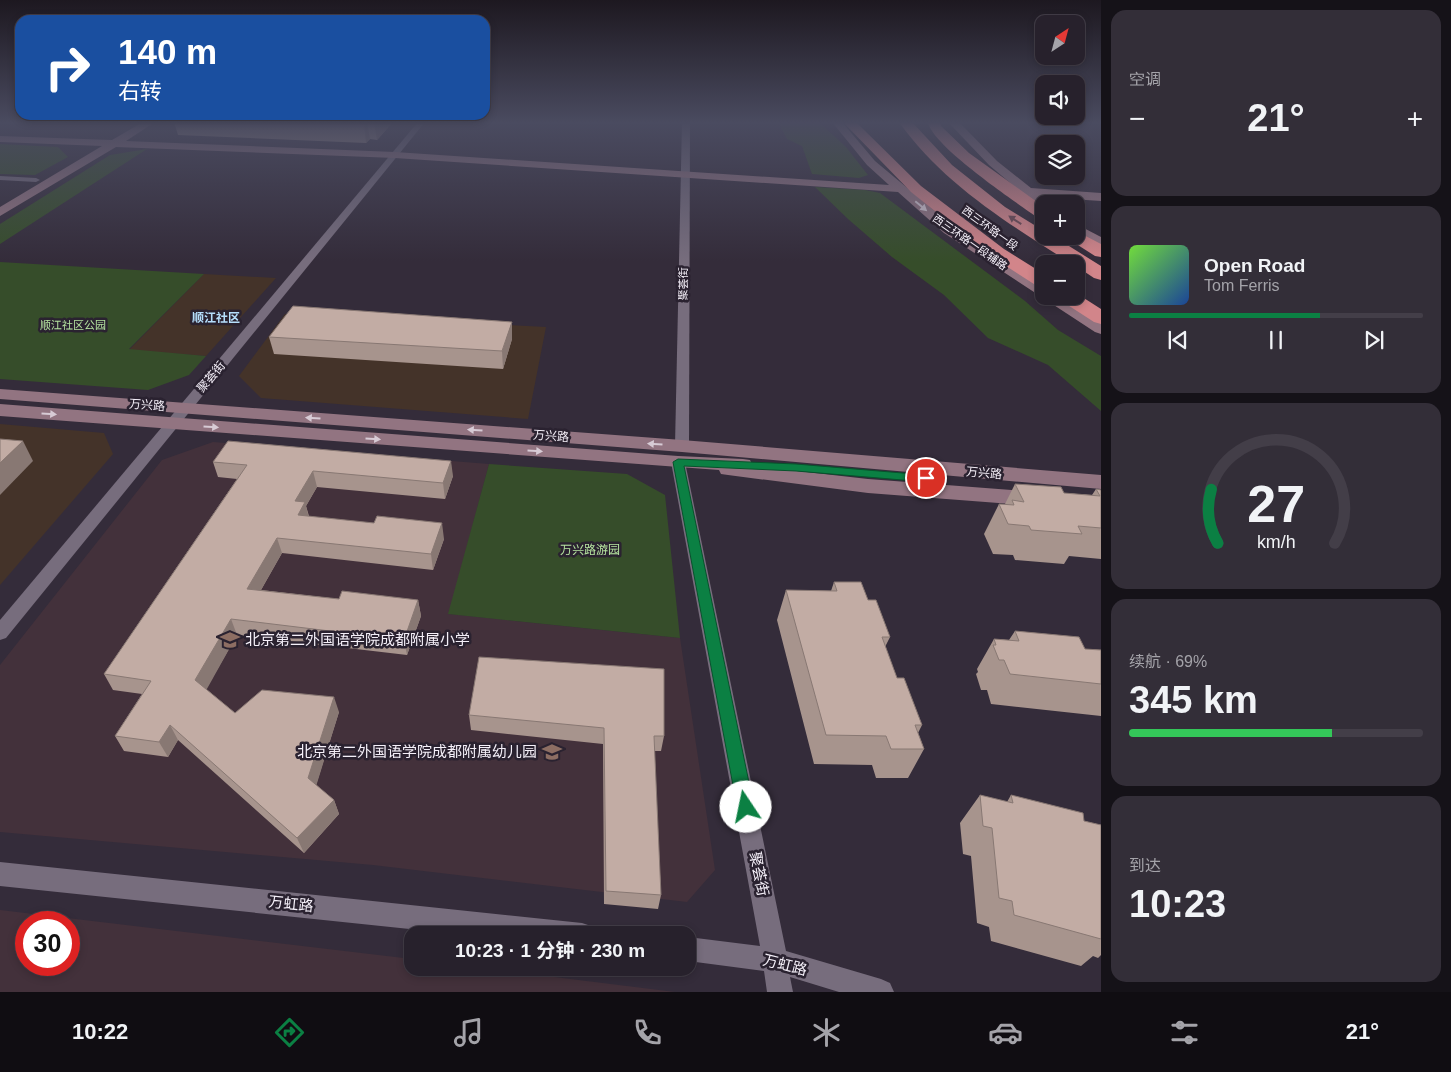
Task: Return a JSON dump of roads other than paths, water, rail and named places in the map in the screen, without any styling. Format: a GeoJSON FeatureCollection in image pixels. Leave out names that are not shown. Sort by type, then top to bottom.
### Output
{"type":"FeatureCollection","features":[{"type":"Feature","properties":{"kind":"highway"},"geometry":{"type":"LineString","coordinates":[[895,168],[916,189],[998,253],[1035,276]]}},
{"type":"Feature","properties":{"kind":"highway","name":"西三环路一段"},"geometry":{"type":"LineString","coordinates":[[915,168],[962,208],[1035,260]]}},
{"type":"Feature","properties":{"kind":"highway","name":"西三环路一段"},"geometry":{"type":"LineString","coordinates":[[947,168],[999,210],[1101,274]]}},
{"type":"Feature","properties":{"kind":"highway"},"geometry":{"type":"LineString","coordinates":[[982,168],[1035,208]]}},
{"type":"Feature","properties":{"kind":"highway"},"geometry":{"type":"LineString","coordinates":[[1085,242],[1101,252]]}},
{"type":"Feature","properties":{"kind":"highway"},"geometry":{"type":"LineString","coordinates":[[1085,292],[1101,302]]}},
{"type":"Feature","properties":{"kind":"highway"},"geometry":{"type":"LineString","coordinates":[[1081,305],[1101,318]]}},
{"type":"Feature","properties":{"kind":"main road"},"geometry":{"type":"LineString","coordinates":[[0,201],[58,168]]}},
{"type":"Feature","properties":{"kind":"main road"},"geometry":{"type":"LineString","coordinates":[[0,212],[68,168]]}},
{"type":"Feature","properties":{"kind":"main road"},"geometry":{"type":"LineString","coordinates":[[625,168],[897,187]]}},
{"type":"Feature","properties":{"kind":"main road","name":"西三环路一段辅路"},"geometry":{"type":"LineString","coordinates":[[877,168],[949,230],[1035,286]]}},
{"type":"Feature","properties":{"kind":"main road"},"geometry":{"type":"LineString","coordinates":[[999,168],[1035,198]]}},
{"type":"Feature","properties":{"kind":"main road"},"geometry":{"type":"LineString","coordinates":[[1029,194],[1101,199]]}},
{"type":"Feature","properties":{"kind":"main road"},"geometry":{"type":"LineString","coordinates":[[1085,233],[1101,243]]}},
{"type":"Feature","properties":{"kind":"main road"},"geometry":{"type":"LineString","coordinates":[[1064,305],[1101,329]]}},
{"type":"Feature","properties":{"kind":"main road","name":"万兴路"},"geometry":{"type":"LineString","coordinates":[[0,394],[186,408],[680,454]]}},
{"type":"Feature","properties":{"kind":"main road"},"geometry":{"type":"LineString","coordinates":[[0,410],[172,424],[680,454],[796,467],[1018,481],[1101,492]]}},
{"type":"Feature","properties":{"kind":"main road"},"geometry":{"type":"LineString","coordinates":[[680,454],[796,447],[924,454],[1101,468]]}},
{"type":"Feature","properties":{"kind":"main road"},"geometry":{"type":"LineString","coordinates":[[680,454],[868,486],[1053,501]]}},
{"type":"Feature","properties":{"kind":"main road","name":"万兴路"},"geometry":{"type":"LineString","coordinates":[[1018,481],[1101,482]]}},
{"type":"Feature","properties":{"kind":"street","name":"聚荟街"},"geometry":{"type":"LineString","coordinates":[[0,633],[384,168]]}},
{"type":"Feature","properties":{"kind":"street","name":"聚荟街"},"geometry":{"type":"LineString","coordinates":[[684,168],[680,454],[776,960],[780,992]]}},
{"type":"Feature","properties":{"kind":"street"},"geometry":{"type":"LineString","coordinates":[[0,178],[36,180]]}},
{"type":"Feature","properties":{"kind":"street","name":"万虹路"},"geometry":{"type":"LineString","coordinates":[[0,874],[496,926]]}},
{"type":"Feature","properties":{"kind":"street","name":"万虹路"},"geometry":{"type":"LineString","coordinates":[[696,950],[776,960],[881,992]]}},
{"type":"Feature","properties":{"kind":"place","name":"北京第二外国语学院成都附属小学"},"geometry":{"type":"Point","coordinates":[230,640]}},
{"type":"Feature","properties":{"kind":"place","name":"北京第二外国语学院成都附属幼儿园"},"geometry":{"type":"Point","coordinates":[552,752]}},
{"type":"Feature","properties":{"kind":"district","name":"顺江社区"},"geometry":{"type":"Point","coordinates":[216,318]}},
{"type":"Feature","properties":{"kind":"park label","name":"顺江社区公园"},"geometry":{"type":"Point","coordinates":[73,325]}},
{"type":"Feature","properties":{"kind":"park label","name":"万兴路游园"},"geometry":{"type":"Point","coordinates":[590,550]}}]}
